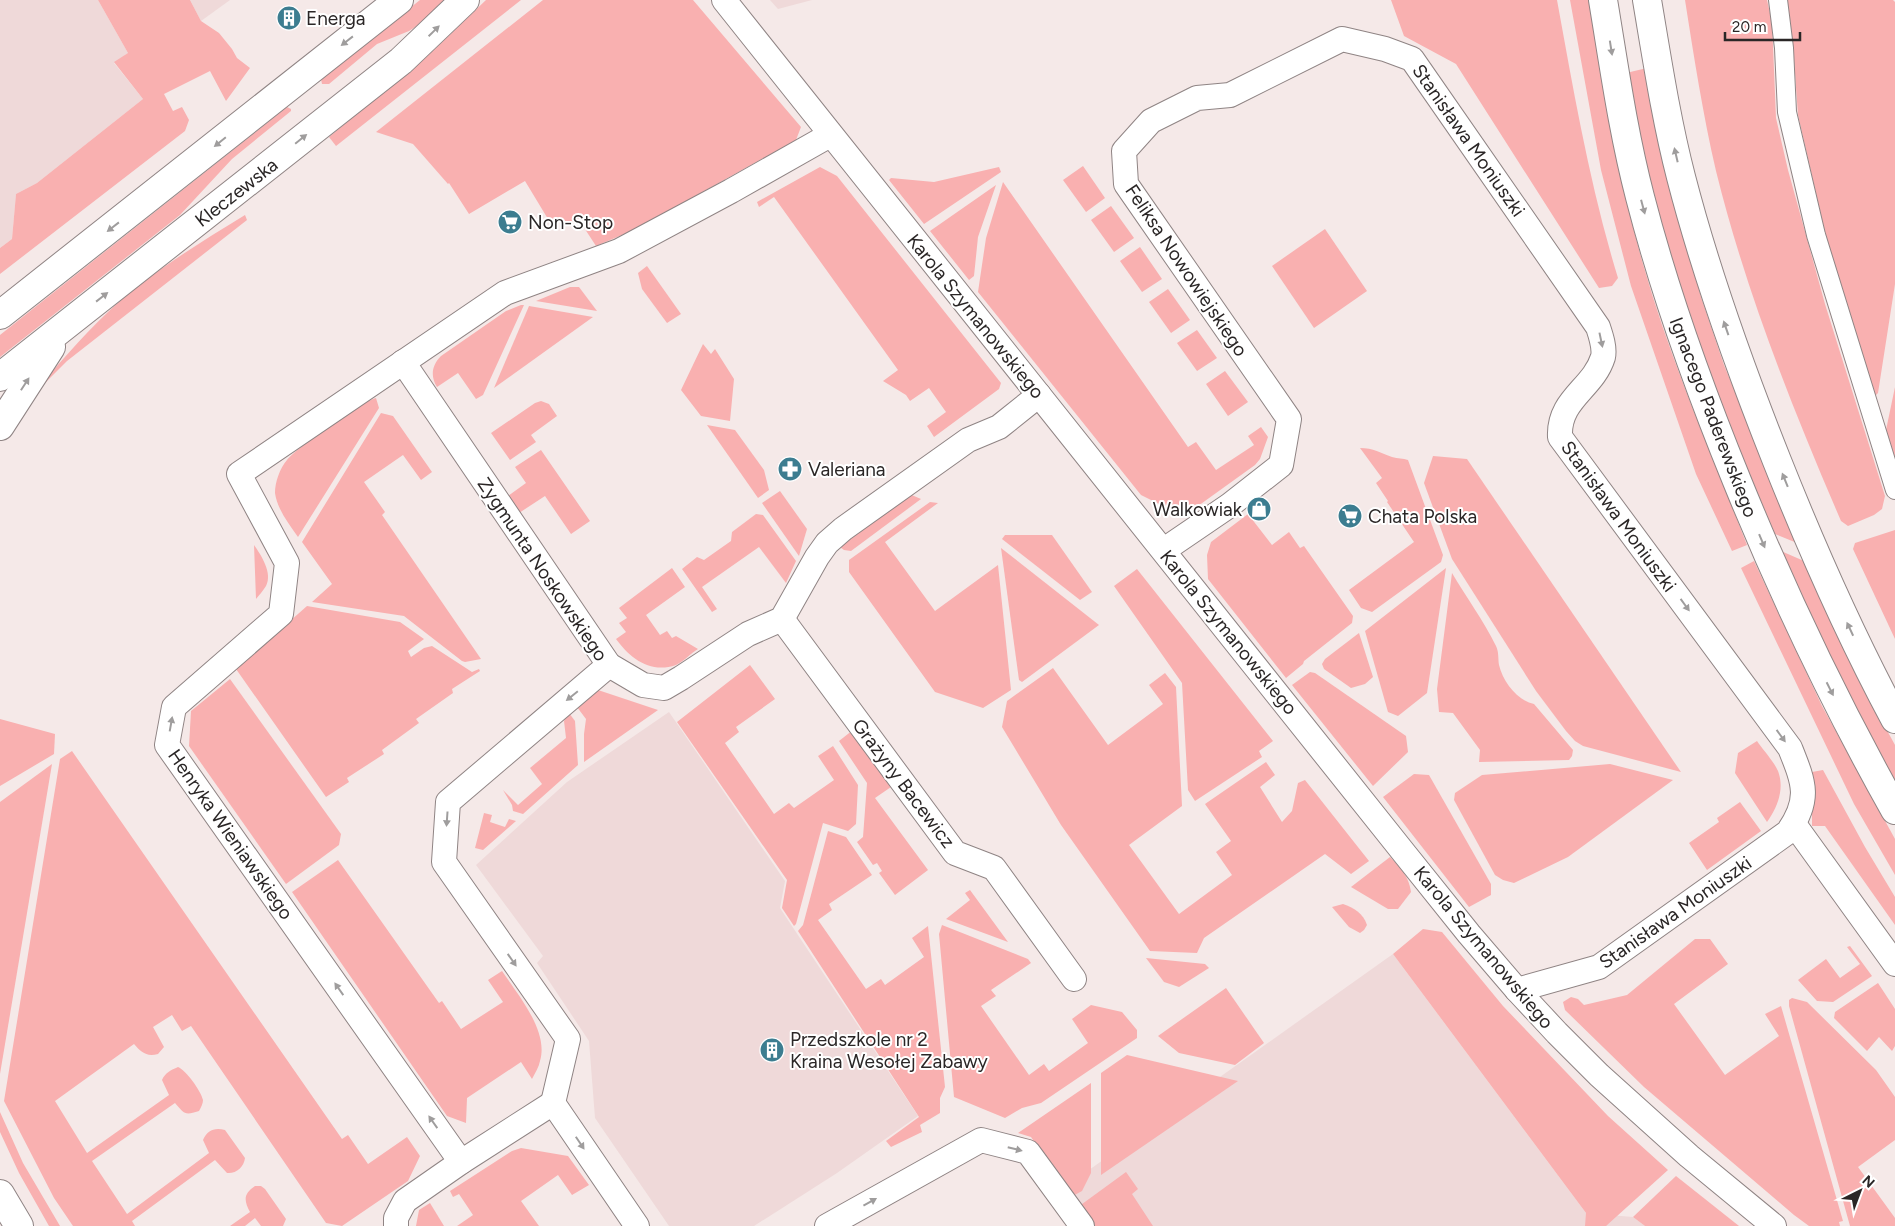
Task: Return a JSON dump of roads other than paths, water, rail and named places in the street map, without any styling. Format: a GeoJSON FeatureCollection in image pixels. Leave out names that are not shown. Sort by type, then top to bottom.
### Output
{"type":"FeatureCollection","features":[{"type":"Feature","properties":{"kind":"main road"},"geometry":{"type":"LineString","coordinates":[[0,315],[400,0]]}},
{"type":"Feature","properties":{"kind":"main road","name":"Kleczewska"},"geometry":{"type":"LineString","coordinates":[[0,377],[401,60],[465,0]]}},
{"type":"Feature","properties":{"kind":"main road","name":"Ignacego Paderewskiego"},"geometry":{"type":"LineString","coordinates":[[1603,0],[1617,86],[1639,194],[1656,258],[1697,382],[1761,539],[1817,664],[1895,810]]}},
{"type":"Feature","properties":{"kind":"main road"},"geometry":{"type":"LineString","coordinates":[[1647,0],[1663,94],[1680,176],[1725,326],[1812,548],[1895,719]]}},
{"type":"Feature","properties":{"kind":"main road"},"geometry":{"type":"LineString","coordinates":[[0,426],[64,327]]}},
{"type":"Feature","properties":{"kind":"main road"},"geometry":{"type":"LineString","coordinates":[[0,1194],[20,1226]]}},
{"type":"Feature","properties":{"kind":"street","name":"Karola Szymanowskiego"},"geometry":{"type":"LineString","coordinates":[[724,0],[1469,934],[1517,990],[1600,1075],[1689,1156],[1774,1226]]}},
{"type":"Feature","properties":{"kind":"street"},"geometry":{"type":"LineString","coordinates":[[1778,0],[1784,48],[1787,112],[1816,236],[1895,490]]}},
{"type":"Feature","properties":{"kind":"street","name":"Feliksa Nowowiejskiego"},"geometry":{"type":"LineString","coordinates":[[1164,550],[1230,505],[1281,465],[1289,419],[1126,184],[1124,151],[1151,121],[1197,98],[1230,95],[1342,39],[1385,49]]}},
{"type":"Feature","properties":{"kind":"street","name":"Stanisława Moniuszki"},"geometry":{"type":"LineString","coordinates":[[1385,49],[1412,58],[1580,298],[1598,327],[1603,347],[1603,357],[1590,379],[1571,401],[1564,413],[1559,424],[1560,437],[1790,748],[1802,778],[1804,798],[1794,824],[1788,832],[1599,967],[1517,990]]}},
{"type":"Feature","properties":{"kind":"street"},"geometry":{"type":"LineString","coordinates":[[403,362],[505,293],[619,251],[731,191],[830,134]]}},
{"type":"Feature","properties":{"kind":"street","name":"Henryka Wieniawskiego"},"geometry":{"type":"LineString","coordinates":[[403,362],[239,474],[287,563],[281,614],[174,707],[167,745],[461,1162]]}},
{"type":"Feature","properties":{"kind":"street","name":"Zygmunta Noskowskiego"},"geometry":{"type":"LineString","coordinates":[[403,362],[610,665],[448,802],[444,862],[568,1039],[552,1103]]}},
{"type":"Feature","properties":{"kind":"street"},"geometry":{"type":"LineString","coordinates":[[610,665],[642,685],[664,688],[748,634],[782,618],[815,559],[827,543],[843,529],[968,440],[999,427],[1039,395]]}},
{"type":"Feature","properties":{"kind":"street","name":"Grażyny Bacewicz"},"geometry":{"type":"LineString","coordinates":[[782,618],[955,852],[994,868],[1074,979]]}},
{"type":"Feature","properties":{"kind":"street"},"geometry":{"type":"LineString","coordinates":[[1794,824],[1895,964]]}},
{"type":"Feature","properties":{"kind":"street"},"geometry":{"type":"LineString","coordinates":[[396,1226],[396,1218],[405,1201],[552,1103],[636,1226]]}},
{"type":"Feature","properties":{"kind":"street"},"geometry":{"type":"LineString","coordinates":[[828,1226],[981,1140],[1028,1152],[1082,1226]]}},
{"type":"Feature","properties":{"kind":"place","name":"Energa"},"geometry":{"type":"Point","coordinates":[289,18]}},
{"type":"Feature","properties":{"kind":"place","name":"Non-Stop"},"geometry":{"type":"Point","coordinates":[510,222]}},
{"type":"Feature","properties":{"kind":"place","name":"Valeriana"},"geometry":{"type":"Point","coordinates":[790,469]}},
{"type":"Feature","properties":{"kind":"place","name":"Walkowiak"},"geometry":{"type":"Point","coordinates":[1259,509]}},
{"type":"Feature","properties":{"kind":"place","name":"Chata Polska"},"geometry":{"type":"Point","coordinates":[1350,516]}},
{"type":"Feature","properties":{"kind":"place","name":"Przedszkole nr 2 Kraina Wesołej Zabawy"},"geometry":{"type":"Point","coordinates":[772,1050]}}]}
